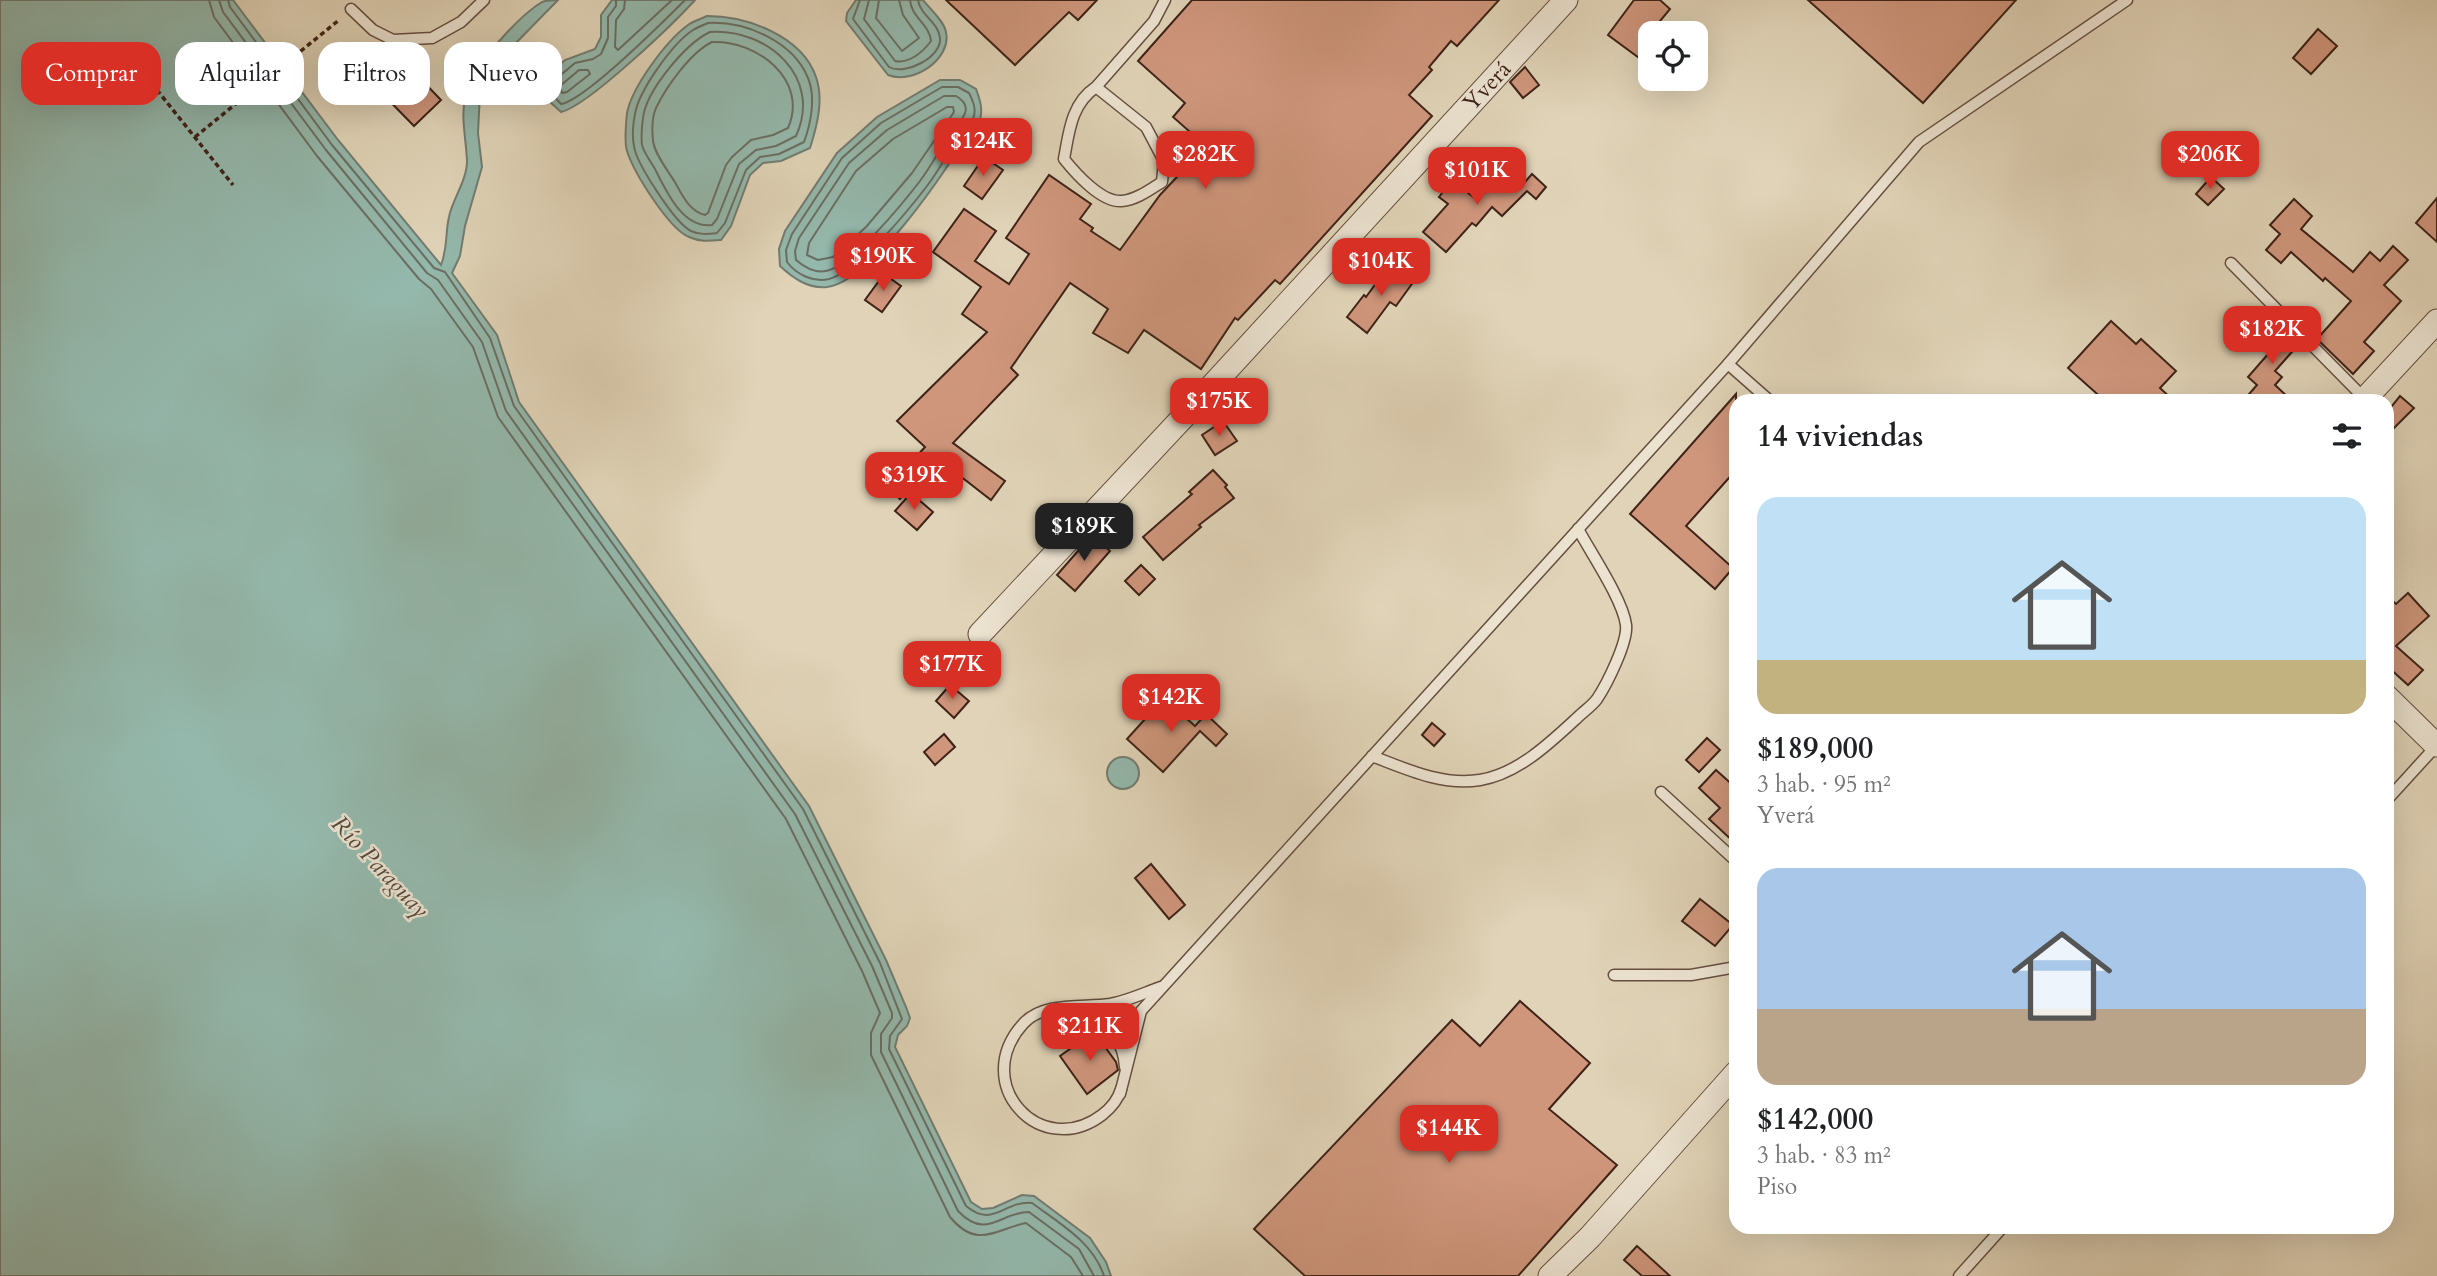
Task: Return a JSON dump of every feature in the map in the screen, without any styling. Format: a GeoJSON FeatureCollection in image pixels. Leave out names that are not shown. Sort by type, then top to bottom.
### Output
{"type":"FeatureCollection","features":[{"type":"Feature","properties":{"kind":"street","name":"Yverá"},"geometry":{"type":"LineString","coordinates":[[979,634],[1188,412],[1566,0]]}},
{"type":"Feature","properties":{"kind":"street"},"geometry":{"type":"LineString","coordinates":[[2370,394],[2437,321]]}},
{"type":"Feature","properties":{"kind":"street"},"geometry":{"type":"LineString","coordinates":[[2394,704],[2437,745]]}},
{"type":"Feature","properties":{"kind":"street"},"geometry":{"type":"LineString","coordinates":[[1550,1276],[1590,1237],[1729,1081]]}},
{"type":"Feature","properties":{"kind":"lane"},"geometry":{"type":"LineString","coordinates":[[351,9],[373,30],[393,40],[432,38],[461,22],[484,0]]}},
{"type":"Feature","properties":{"kind":"lane"},"geometry":{"type":"LineString","coordinates":[[1096,88],[1146,127],[1164,161],[1162,181],[1139,195],[1122,201],[1109,199],[1078,177],[1064,159],[1073,114],[1086,94],[1096,88],[1154,21],[1166,0]]}},
{"type":"Feature","properties":{"kind":"lane"},"geometry":{"type":"LineString","coordinates":[[1163,986],[1112,1004],[1040,1012],[1024,1021],[1006,1046],[1003,1072],[1013,1102],[1029,1119],[1041,1125],[1061,1129],[1091,1124],[1110,1109],[1120,1094],[1141,1011],[1728,364],[1919,142],[2127,0]]}},
{"type":"Feature","properties":{"kind":"lane"},"geometry":{"type":"LineString","coordinates":[[2231,263],[2358,394]]}},
{"type":"Feature","properties":{"kind":"lane"},"geometry":{"type":"LineString","coordinates":[[1728,364],[1762,394]]}},
{"type":"Feature","properties":{"kind":"lane"},"geometry":{"type":"LineString","coordinates":[[1372,756],[1419,775],[1452,780],[1481,780],[1511,769],[1552,741],[1596,700],[1619,654],[1626,626],[1619,604],[1578,529]]}},
{"type":"Feature","properties":{"kind":"lane"},"geometry":{"type":"LineString","coordinates":[[2394,792],[2437,745]]}},
{"type":"Feature","properties":{"kind":"lane"},"geometry":{"type":"LineString","coordinates":[[1661,792],[1729,855]]}},
{"type":"Feature","properties":{"kind":"lane"},"geometry":{"type":"LineString","coordinates":[[1614,975],[1691,975],[1729,968]]}},
{"type":"Feature","properties":{"kind":"lane"},"geometry":{"type":"LineString","coordinates":[[1068,1008],[1091,1014],[1114,1032],[1123,1051],[1125,1064],[1120,1094]]}},
{"type":"Feature","properties":{"kind":"lane"},"geometry":{"type":"LineString","coordinates":[[1959,1276],[1997,1234]]}},
{"type":"Feature","properties":{"kind":"path"},"geometry":{"type":"LineString","coordinates":[[195,137],[351,9]]}},
{"type":"Feature","properties":{"kind":"path"},"geometry":{"type":"LineString","coordinates":[[161,95],[233,185]]}},
{"type":"Feature","properties":{"kind":"water","name":"Río Paraguay"},"geometry":{"type":"Polygon","coordinates":[[[0,0],[233,0],[264,42],[175,42],[175,105],[304,105],[304,95],[441,265],[451,211],[467,161],[464,105],[479,105],[478,133],[482,167],[465,226],[460,256],[452,273],[497,335],[519,402],[809,806],[886,960],[906,1007],[910,1018],[907,1026],[898,1035],[895,1047],[971,1202],[982,1209],[993,1208],[1022,1195],[1034,1196],[1090,1238],[1106,1262],[1111,1276],[0,1276],[0,0]]]}},
{"type":"Feature","properties":{"kind":"water"},"geometry":{"type":"Polygon","coordinates":[[[558,0],[517,42],[499,42],[542,2],[558,0]]]}},
{"type":"Feature","properties":{"kind":"water"},"geometry":{"type":"Polygon","coordinates":[[[612,0],[695,0],[610,80],[561,112],[553,105],[562,105],[562,63],[595,49],[601,37],[601,15],[612,0]]]}},
{"type":"Feature","properties":{"kind":"water"},"geometry":{"type":"Polygon","coordinates":[[[856,0],[923,0],[945,28],[946,42],[943,52],[919,73],[898,77],[888,75],[846,21],[847,13],[856,0]]]}},
{"type":"Feature","properties":{"kind":"water"},"geometry":{"type":"Polygon","coordinates":[[[707,16],[755,24],[786,40],[799,50],[809,63],[816,77],[819,95],[817,122],[810,148],[781,161],[763,163],[750,175],[731,226],[721,240],[709,241],[689,237],[662,212],[631,161],[625,138],[630,102],[651,65],[679,32],[707,16]]]}},
{"type":"Feature","properties":{"kind":"water"},"geometry":{"type":"Polygon","coordinates":[[[940,80],[960,80],[976,89],[981,104],[981,116],[977,126],[904,225],[864,267],[845,280],[820,287],[801,282],[790,275],[780,266],[779,249],[785,231],[837,153],[877,117],[940,80]]]}},
{"type":"Feature","properties":{"kind":"water"},"geometry":{"type":"Polygon","coordinates":[[[1123,757],[1134,762],[1139,773],[1134,784],[1123,789],[1112,784],[1107,773],[1112,762],[1123,757]]]}},
{"type":"Feature","properties":{"kind":"building"},"geometry":{"type":"Polygon","coordinates":[[[946,0],[1097,0],[1078,20],[1069,12],[1015,65],[946,0]]]}},
{"type":"Feature","properties":{"kind":"building"},"geometry":{"type":"Polygon","coordinates":[[[1192,0],[1499,0],[1457,46],[1451,41],[1429,67],[1432,70],[1409,95],[1432,116],[1280,284],[1275,280],[1238,320],[1235,318],[1201,369],[1144,330],[1128,353],[1093,333],[1108,309],[1070,283],[1011,368],[1018,375],[953,443],[1005,481],[991,500],[937,458],[900,499],[888,488],[925,447],[897,421],[987,332],[962,314],[981,287],[933,252],[964,209],[996,231],[975,261],[1009,284],[1029,254],[1006,238],[1049,175],[1091,204],[1080,219],[1093,228],[1091,231],[1120,250],[1160,195],[1206,146],[1173,117],[1185,103],[1138,61],[1192,0]]]}},
{"type":"Feature","properties":{"kind":"building"},"geometry":{"type":"Polygon","coordinates":[[[1634,0],[1660,0],[1670,9],[1660,21],[1638,21],[1638,57],[1608,35],[1634,0]]]}},
{"type":"Feature","properties":{"kind":"building"},"geometry":{"type":"Polygon","coordinates":[[[1808,0],[2016,0],[1923,103],[1808,0]]]}},
{"type":"Feature","properties":{"kind":"building"},"geometry":{"type":"Polygon","coordinates":[[[2318,29],[2337,46],[2311,74],[2293,58],[2318,29]]]}},
{"type":"Feature","properties":{"kind":"building"},"geometry":{"type":"Polygon","coordinates":[[[1525,67],[1539,85],[1523,98],[1510,82],[1525,67]]]}},
{"type":"Feature","properties":{"kind":"building"},"geometry":{"type":"Polygon","coordinates":[[[430,89],[441,100],[414,126],[393,105],[430,105],[430,89]]]}},
{"type":"Feature","properties":{"kind":"building"},"geometry":{"type":"Polygon","coordinates":[[[984,157],[1003,170],[982,199],[964,186],[984,157]]]}},
{"type":"Feature","properties":{"kind":"building"},"geometry":{"type":"Polygon","coordinates":[[[1511,171],[1524,183],[1532,174],[1546,187],[1536,199],[1527,191],[1502,216],[1492,207],[1476,226],[1472,223],[1446,252],[1423,232],[1448,204],[1439,197],[1452,180],[1477,200],[1502,175],[1505,178],[1511,171]]]}},
{"type":"Feature","properties":{"kind":"building"},"geometry":{"type":"Polygon","coordinates":[[[2211,177],[2224,189],[2208,205],[2196,194],[2211,177]]]}},
{"type":"Feature","properties":{"kind":"building"},"geometry":{"type":"Polygon","coordinates":[[[2437,198],[2437,242],[2416,223],[2437,198]]]}},
{"type":"Feature","properties":{"kind":"building"},"geometry":{"type":"Polygon","coordinates":[[[2294,199],[2312,216],[2301,229],[2353,272],[2370,252],[2380,261],[2393,246],[2408,260],[2384,285],[2401,301],[2364,342],[2374,351],[2353,374],[2317,339],[2351,301],[2325,278],[2323,281],[2291,252],[2281,263],[2266,250],[2280,234],[2270,225],[2294,199]]]}},
{"type":"Feature","properties":{"kind":"building"},"geometry":{"type":"Polygon","coordinates":[[[1390,264],[1414,281],[1396,306],[1390,302],[1367,333],[1347,317],[1364,295],[1366,297],[1390,264]]]}},
{"type":"Feature","properties":{"kind":"building"},"geometry":{"type":"Polygon","coordinates":[[[884,274],[901,286],[882,312],[865,300],[884,274]]]}},
{"type":"Feature","properties":{"kind":"building"},"geometry":{"type":"Polygon","coordinates":[[[2111,321],[2136,344],[2141,339],[2176,371],[2160,388],[2166,394],[2097,394],[2068,368],[2111,321]]]}},
{"type":"Feature","properties":{"kind":"building"},"geometry":{"type":"Polygon","coordinates":[[[2278,322],[2299,344],[2275,371],[2282,377],[2275,385],[2285,394],[2249,394],[2257,385],[2248,377],[2269,353],[2259,344],[2278,322]]]}},
{"type":"Feature","properties":{"kind":"building"},"geometry":{"type":"Polygon","coordinates":[[[2400,396],[2414,408],[2394,428],[2394,403],[2400,396]]]}},
{"type":"Feature","properties":{"kind":"building"},"geometry":{"type":"Polygon","coordinates":[[[1729,402],[1729,478],[1686,526],[1729,564],[1729,573],[1715,589],[1630,514],[1729,402]]]}},
{"type":"Feature","properties":{"kind":"building"},"geometry":{"type":"Polygon","coordinates":[[[1223,421],[1237,441],[1215,455],[1202,435],[1223,421]]]}},
{"type":"Feature","properties":{"kind":"building"},"geometry":{"type":"Polygon","coordinates":[[[1213,470],[1227,485],[1225,487],[1234,498],[1199,525],[1201,527],[1163,560],[1143,537],[1192,494],[1189,492],[1213,470]]]}},
{"type":"Feature","properties":{"kind":"building"},"geometry":{"type":"Polygon","coordinates":[[[911,493],[933,512],[917,530],[895,511],[911,493]]]}},
{"type":"Feature","properties":{"kind":"building"},"geometry":{"type":"Polygon","coordinates":[[[1092,535],[1110,551],[1075,591],[1057,575],[1092,535]]]}},
{"type":"Feature","properties":{"kind":"building"},"geometry":{"type":"Polygon","coordinates":[[[1141,565],[1155,579],[1139,595],[1125,581],[1141,565]]]}},
{"type":"Feature","properties":{"kind":"building"},"geometry":{"type":"Polygon","coordinates":[[[2408,593],[2429,616],[2396,646],[2423,670],[2408,685],[2394,672],[2394,602],[2396,604],[2408,593]]]}},
{"type":"Feature","properties":{"kind":"building"},"geometry":{"type":"Polygon","coordinates":[[[950,685],[969,701],[954,718],[936,701],[950,685]]]}},
{"type":"Feature","properties":{"kind":"building"},"geometry":{"type":"Polygon","coordinates":[[[1164,698],[1195,726],[1206,714],[1227,734],[1216,746],[1200,731],[1163,772],[1127,739],[1164,698]]]}},
{"type":"Feature","properties":{"kind":"building"},"geometry":{"type":"Polygon","coordinates":[[[1432,723],[1445,734],[1434,746],[1422,735],[1432,723]]]}},
{"type":"Feature","properties":{"kind":"building"},"geometry":{"type":"Polygon","coordinates":[[[944,734],[955,747],[935,765],[924,752],[944,734]]]}},
{"type":"Feature","properties":{"kind":"building"},"geometry":{"type":"Polygon","coordinates":[[[1707,738],[1720,750],[1699,772],[1686,760],[1707,738]]]}},
{"type":"Feature","properties":{"kind":"building"},"geometry":{"type":"Polygon","coordinates":[[[1716,770],[1729,782],[1729,838],[1709,819],[1720,808],[1699,788],[1716,770]]]}},
{"type":"Feature","properties":{"kind":"building"},"geometry":{"type":"Polygon","coordinates":[[[1151,864],[1185,905],[1169,919],[1135,878],[1151,864]]]}},
{"type":"Feature","properties":{"kind":"building"},"geometry":{"type":"Polygon","coordinates":[[[1700,899],[1729,922],[1729,930],[1715,946],[1682,921],[1700,899]]]}},
{"type":"Feature","properties":{"kind":"building"},"geometry":{"type":"Polygon","coordinates":[[[1520,1001],[1590,1063],[1549,1109],[1617,1165],[1518,1276],[1305,1276],[1254,1229],[1452,1020],[1480,1046],[1520,1001]]]}},
{"type":"Feature","properties":{"kind":"building"},"geometry":{"type":"Polygon","coordinates":[[[1094,1032],[1116,1062],[1118,1070],[1087,1094],[1060,1056],[1094,1032]]]}},
{"type":"Feature","properties":{"kind":"building"},"geometry":{"type":"Polygon","coordinates":[[[1637,1246],[1670,1276],[1642,1276],[1624,1260],[1637,1246]]]}}]}
